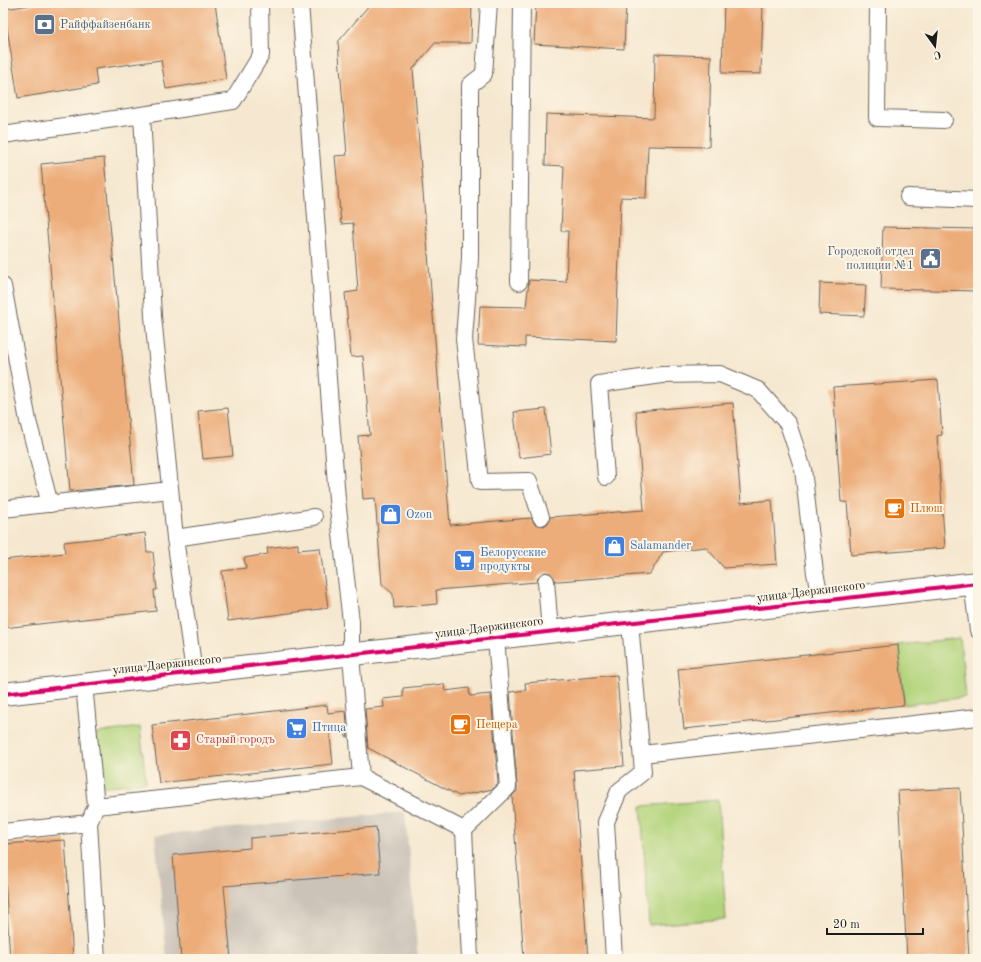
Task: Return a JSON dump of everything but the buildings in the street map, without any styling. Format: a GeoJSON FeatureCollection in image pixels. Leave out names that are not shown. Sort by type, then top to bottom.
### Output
{"type":"FeatureCollection","features":[{"type":"Feature","properties":{"kind":"street","name":"улица Дзержинского"},"geometry":{"type":"LineString","coordinates":[[3,694],[975,583]]}},
{"type":"Feature","properties":{"kind":"lane"},"geometry":{"type":"LineString","coordinates":[[3,135],[233,101],[260,55],[260,3]]}},
{"type":"Feature","properties":{"kind":"lane"},"geometry":{"type":"LineString","coordinates":[[300,3],[337,499],[351,622],[351,655],[361,777]]}},
{"type":"Feature","properties":{"kind":"lane"},"geometry":{"type":"LineString","coordinates":[[489,3],[484,74],[470,85],[470,258],[464,339],[480,482],[529,481],[542,517]]}},
{"type":"Feature","properties":{"kind":"lane"},"geometry":{"type":"LineString","coordinates":[[519,282],[522,3]]}},
{"type":"Feature","properties":{"kind":"lane"},"geometry":{"type":"LineString","coordinates":[[878,3],[876,118],[944,120]]}},
{"type":"Feature","properties":{"kind":"lane"},"geometry":{"type":"LineString","coordinates":[[142,115],[153,316],[175,538],[194,672]]}},
{"type":"Feature","properties":{"kind":"lane"},"geometry":{"type":"LineString","coordinates":[[908,197],[977,200],[978,198]]}},
{"type":"Feature","properties":{"kind":"lane"},"geometry":{"type":"LineString","coordinates":[[3,286],[28,421],[50,504]]}},
{"type":"Feature","properties":{"kind":"lane"},"geometry":{"type":"LineString","coordinates":[[606,477],[599,384],[662,375],[720,374],[758,390],[788,424],[803,469],[815,573],[820,601]]}},
{"type":"Feature","properties":{"kind":"lane"},"geometry":{"type":"LineString","coordinates":[[3,509],[170,490]]}},
{"type":"Feature","properties":{"kind":"lane"},"geometry":{"type":"LineString","coordinates":[[175,538],[314,517]]}},
{"type":"Feature","properties":{"kind":"lane"},"geometry":{"type":"LineString","coordinates":[[546,581],[550,631]]}},
{"type":"Feature","properties":{"kind":"lane"},"geometry":{"type":"LineString","coordinates":[[975,583],[978,630]]}},
{"type":"Feature","properties":{"kind":"lane"},"geometry":{"type":"LineString","coordinates":[[614,959],[606,822],[619,791],[644,772],[630,623]]}},
{"type":"Feature","properties":{"kind":"lane"},"geometry":{"type":"LineString","coordinates":[[470,959],[464,830],[508,787],[496,638]]}},
{"type":"Feature","properties":{"kind":"lane"},"geometry":{"type":"LineString","coordinates":[[84,685],[96,806],[89,824],[97,959]]}},
{"type":"Feature","properties":{"kind":"lane"},"geometry":{"type":"LineString","coordinates":[[642,754],[978,717]]}},
{"type":"Feature","properties":{"kind":"lane"},"geometry":{"type":"LineString","coordinates":[[96,806],[361,777],[464,830]]}},
{"type":"Feature","properties":{"kind":"lane"},"geometry":{"type":"LineString","coordinates":[[3,832],[89,824]]}},
{"type":"Feature","properties":{"kind":"shaded area"},"geometry":{"type":"Polygon","coordinates":[[[405,812],[418,959],[167,959],[155,835],[405,812]]]}},
{"type":"Feature","properties":{"kind":"green space"},"geometry":{"type":"Polygon","coordinates":[[[960,638],[966,697],[904,705],[898,645],[960,638]]]}},
{"type":"Feature","properties":{"kind":"green space"},"geometry":{"type":"Polygon","coordinates":[[[140,727],[146,782],[100,787],[96,733],[140,727]]]}},
{"type":"Feature","properties":{"kind":"green space"},"geometry":{"type":"Polygon","coordinates":[[[718,800],[726,919],[649,925],[641,806],[718,800]]]}},
{"type":"Feature","properties":{"kind":"cycle path"},"geometry":{"type":"LineString","coordinates":[[3,694],[978,583]]}},
{"type":"Feature","properties":{"kind":"place","name":"Райффайзенбанк"},"geometry":{"type":"Point","coordinates":[45,25]}},
{"type":"Feature","properties":{"kind":"place","name":"Городской отдел полиции №1"},"geometry":{"type":"Point","coordinates":[930,259]}},
{"type":"Feature","properties":{"kind":"place","name":"Плюш"},"geometry":{"type":"Point","coordinates":[895,509]}},
{"type":"Feature","properties":{"kind":"place","name":"Ozon"},"geometry":{"type":"Point","coordinates":[391,515]}},
{"type":"Feature","properties":{"kind":"place","name":"Salamander"},"geometry":{"type":"Point","coordinates":[615,546]}},
{"type":"Feature","properties":{"kind":"place","name":"Белорусские продукты"},"geometry":{"type":"Point","coordinates":[464,560]}},
{"type":"Feature","properties":{"kind":"place","name":"Пещера"},"geometry":{"type":"Point","coordinates":[460,725]}},
{"type":"Feature","properties":{"kind":"place","name":"Птица"},"geometry":{"type":"Point","coordinates":[296,728]}},
{"type":"Feature","properties":{"kind":"place","name":"Старый городъ"},"geometry":{"type":"Point","coordinates":[181,740]}}]}
